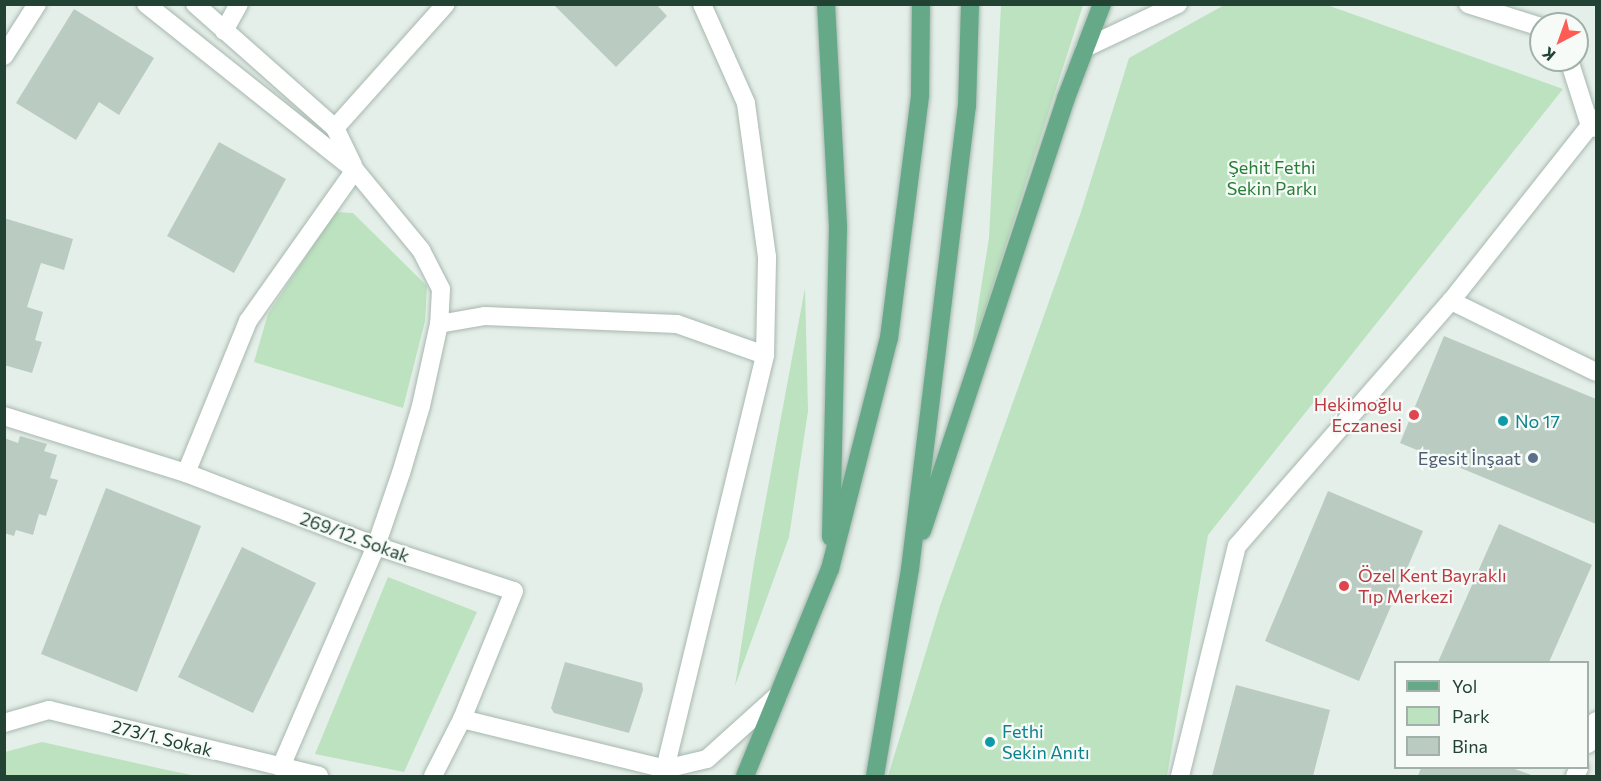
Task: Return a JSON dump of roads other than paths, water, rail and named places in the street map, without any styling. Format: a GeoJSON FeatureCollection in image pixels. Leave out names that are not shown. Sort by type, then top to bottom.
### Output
{"type":"FeatureCollection","features":[{"type":"Feature","properties":{"kind":"main road"},"geometry":{"type":"LineString","coordinates":[[825,4],[838,228],[830,569]]}},
{"type":"Feature","properties":{"kind":"main road"},"geometry":{"type":"LineString","coordinates":[[745,777],[830,569],[889,338],[920,95],[921,4]]}},
{"type":"Feature","properties":{"kind":"main road"},"geometry":{"type":"LineString","coordinates":[[875,777],[910,570],[966,106],[970,4]]}},
{"type":"Feature","properties":{"kind":"main road"},"geometry":{"type":"LineString","coordinates":[[910,570],[1085,48],[1102,4]]}},
{"type":"Feature","properties":{"kind":"street"},"geometry":{"type":"LineString","coordinates":[[4,56],[37,4]]}},
{"type":"Feature","properties":{"kind":"street"},"geometry":{"type":"LineString","coordinates":[[146,4],[355,170],[421,250],[441,290],[439,324],[421,406],[376,546],[281,767]]}},
{"type":"Feature","properties":{"kind":"street"},"geometry":{"type":"LineString","coordinates":[[195,4],[335,128],[355,170]]}},
{"type":"Feature","properties":{"kind":"street"},"geometry":{"type":"LineString","coordinates":[[224,31],[239,4]]}},
{"type":"Feature","properties":{"kind":"street"},"geometry":{"type":"LineString","coordinates":[[335,128],[446,4]]}},
{"type":"Feature","properties":{"kind":"street"},"geometry":{"type":"LineString","coordinates":[[665,769],[765,356],[767,257],[746,103],[702,4]]}},
{"type":"Feature","properties":{"kind":"street"},"geometry":{"type":"LineString","coordinates":[[1085,48],[1136,27],[1178,4]]}},
{"type":"Feature","properties":{"kind":"street"},"geometry":{"type":"LineString","coordinates":[[1468,4],[1529,23]]}},
{"type":"Feature","properties":{"kind":"street"},"geometry":{"type":"LineString","coordinates":[[1180,777],[1237,546],[1451,301],[1594,124],[1574,72]]}},
{"type":"Feature","properties":{"kind":"street"},"geometry":{"type":"LineString","coordinates":[[186,473],[248,321],[355,170]]}},
{"type":"Feature","properties":{"kind":"street"},"geometry":{"type":"LineString","coordinates":[[1451,301],[1596,372]]}},
{"type":"Feature","properties":{"kind":"street"},"geometry":{"type":"LineString","coordinates":[[439,324],[485,316],[677,324],[765,356]]}},
{"type":"Feature","properties":{"kind":"street","name":"269/12. Sokak"},"geometry":{"type":"LineString","coordinates":[[4,416],[186,473],[376,546],[514,591],[462,719],[432,777]]}},
{"type":"Feature","properties":{"kind":"street"},"geometry":{"type":"LineString","coordinates":[[462,719],[665,769],[707,759],[778,695]]}},
{"type":"Feature","properties":{"kind":"street","name":"273/1. Sokak"},"geometry":{"type":"LineString","coordinates":[[4,723],[49,710],[319,777]]}},
{"type":"Feature","properties":{"kind":"street"},"geometry":{"type":"LineString","coordinates":[[1589,739],[1596,721]]}},
{"type":"Feature","properties":{"kind":"place","name":"Hekimoğlu Eczanesi"},"geometry":{"type":"Point","coordinates":[1414,415]}},
{"type":"Feature","properties":{"kind":"place","name":"No 17"},"geometry":{"type":"Point","coordinates":[1503,421]}},
{"type":"Feature","properties":{"kind":"place","name":"Egesit İnşaat"},"geometry":{"type":"Point","coordinates":[1533,458]}},
{"type":"Feature","properties":{"kind":"place","name":"Özel Kent Bayraklı Tıp Merkezi"},"geometry":{"type":"Point","coordinates":[1344,586]}},
{"type":"Feature","properties":{"kind":"place","name":"Fethi Sekin Anıtı"},"geometry":{"type":"Point","coordinates":[990,742]}},
{"type":"Feature","properties":{"kind":"park label","name":"Şehit Fethi Sekin Parkı"},"geometry":{"type":"Point","coordinates":[1272,178]}}]}
